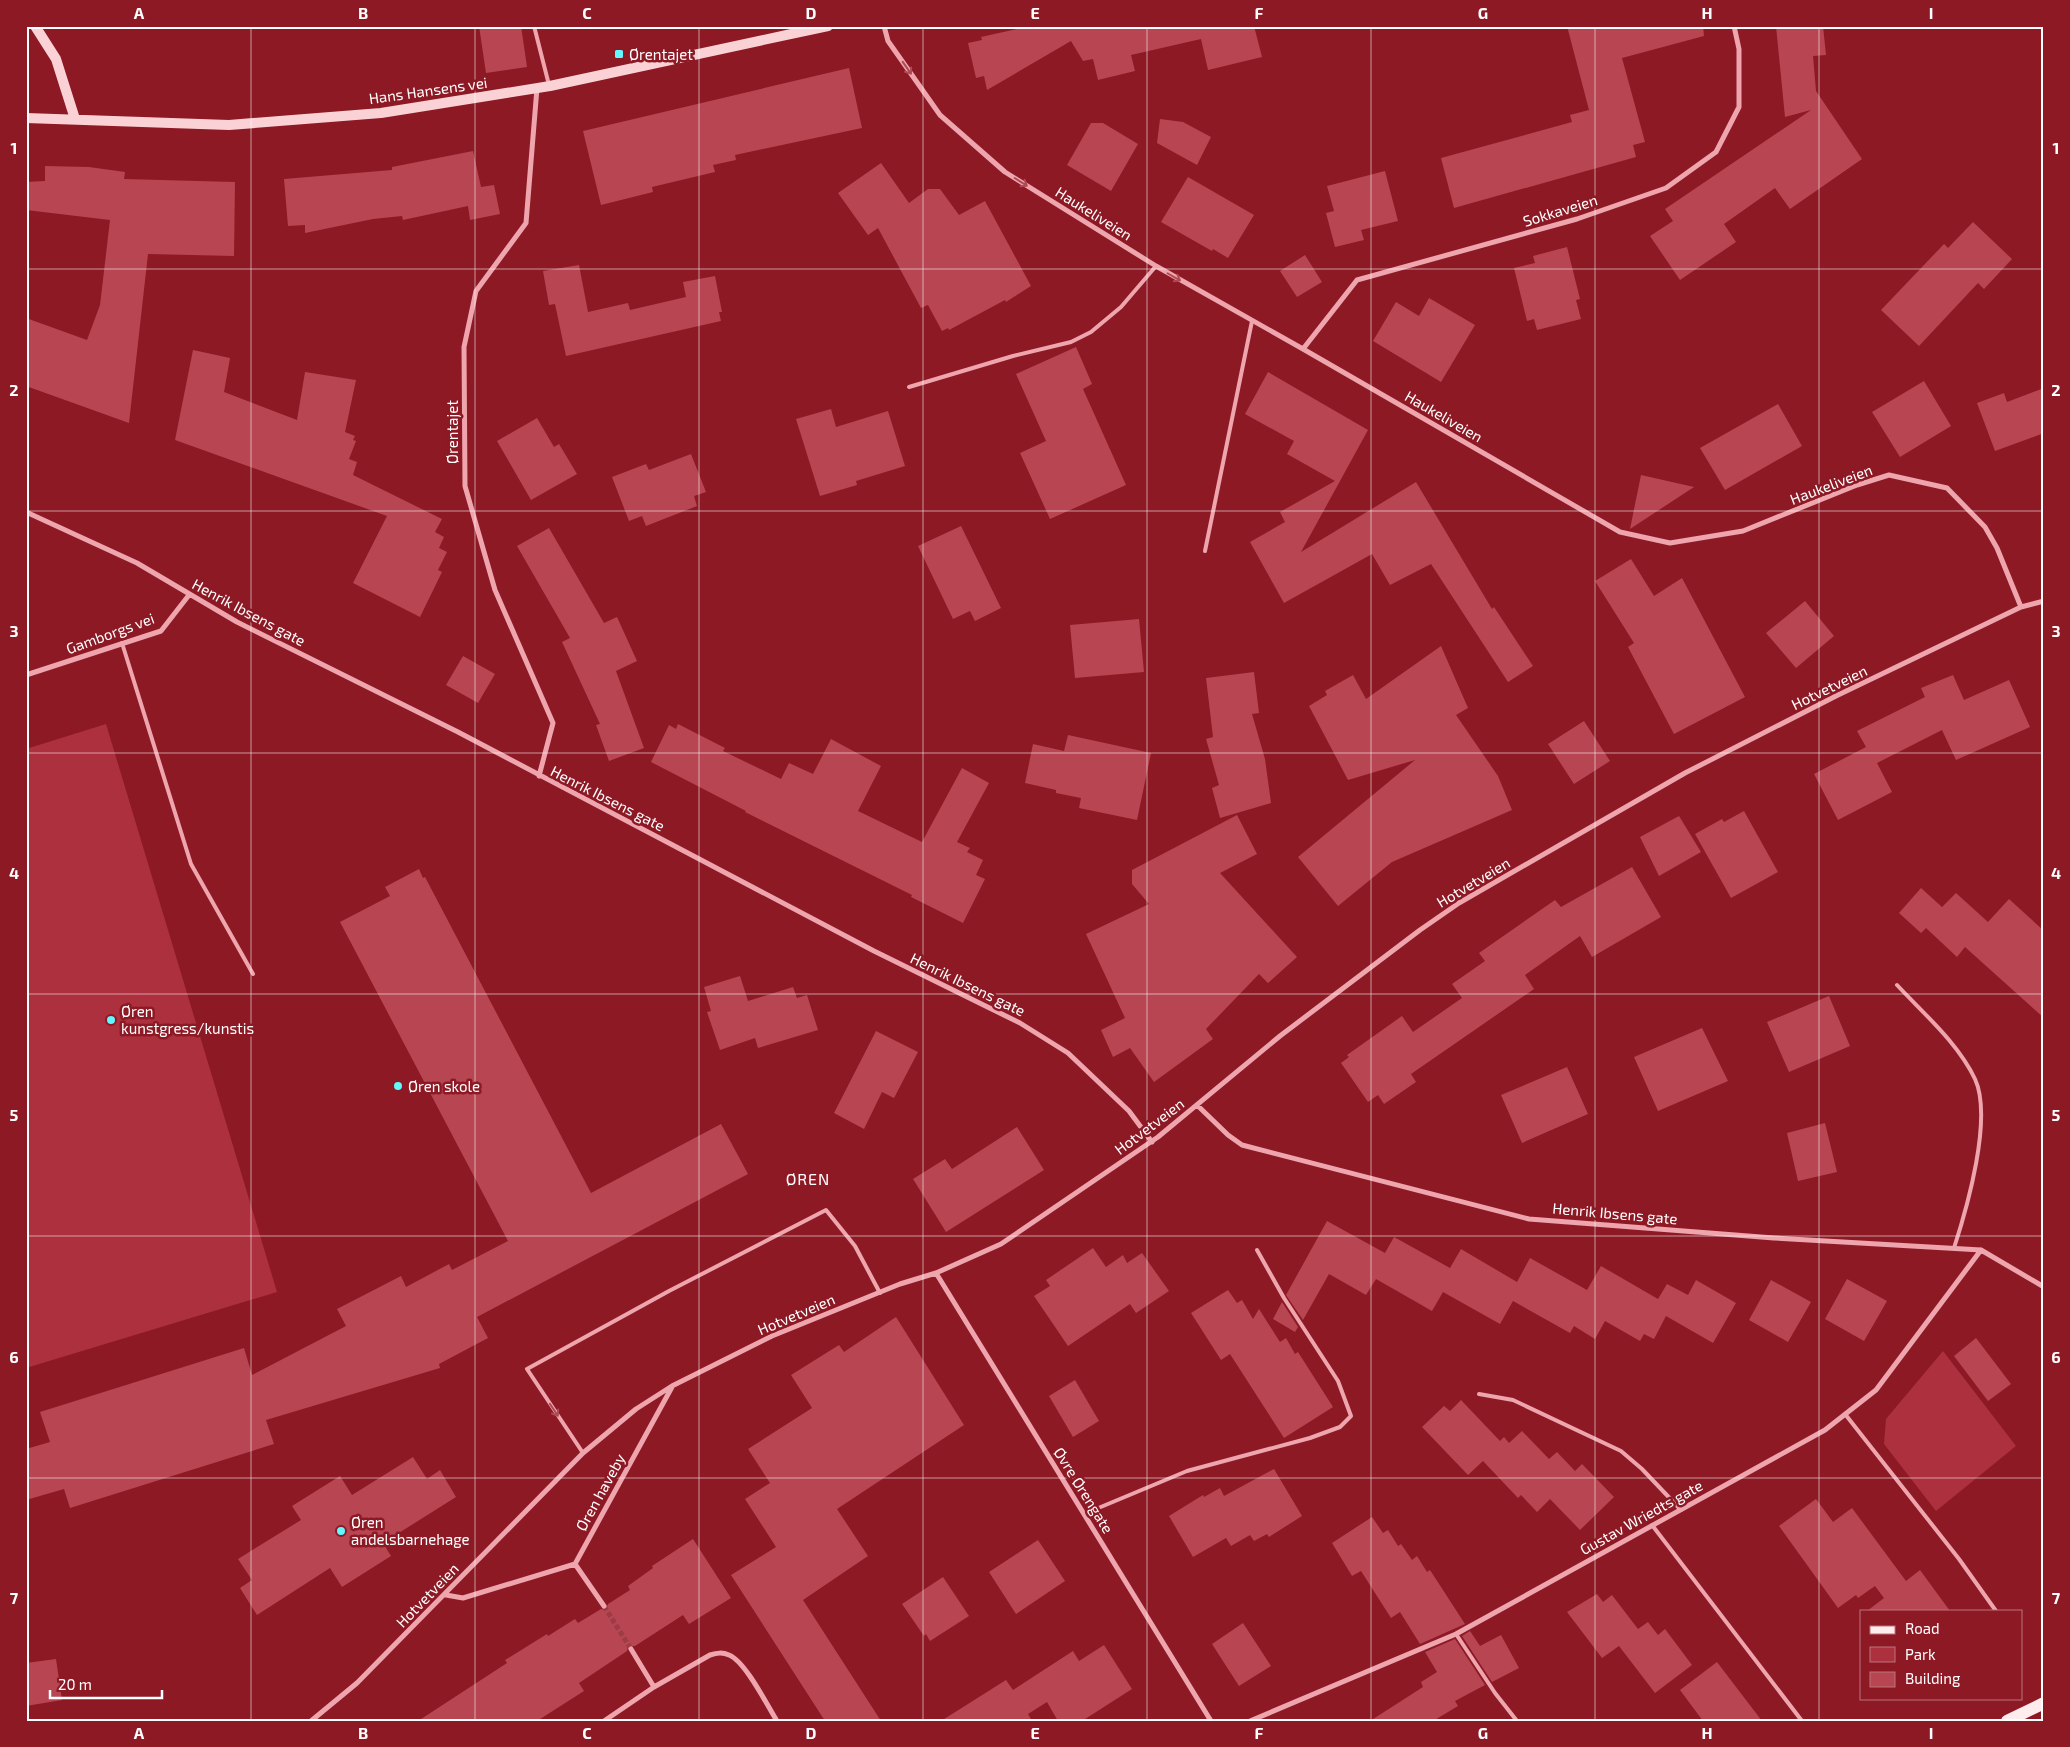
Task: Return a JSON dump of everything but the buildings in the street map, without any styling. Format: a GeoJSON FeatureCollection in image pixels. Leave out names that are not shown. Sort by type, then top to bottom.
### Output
{"type":"FeatureCollection","features":[{"type":"Feature","properties":{"kind":"main road"},"geometry":{"type":"LineString","coordinates":[[36,26],[56,59],[75,119]]}},
{"type":"Feature","properties":{"kind":"main road","name":"Hans Hansens vei"},"geometry":{"type":"LineString","coordinates":[[26,118],[229,125],[382,114],[550,86],[828,26]]}},
{"type":"Feature","properties":{"kind":"main road"},"geometry":{"type":"LineString","coordinates":[[2007,1721],[2044,1704]]}},
{"type":"Feature","properties":{"kind":"street","name":"Haukeliveien"},"geometry":{"type":"LineString","coordinates":[[884,26],[888,41],[940,115],[1005,172],[1156,266],[1620,532],[1670,543],[1743,531],[1857,485],[1889,475],[1947,488],[1985,527],[1997,548],[2021,607]]}},
{"type":"Feature","properties":{"kind":"street","name":"Sokkaveien"},"geometry":{"type":"LineString","coordinates":[[1303,349],[1357,280],[1577,219],[1666,188],[1716,152],[1739,107],[1739,49],[1734,26]]}},
{"type":"Feature","properties":{"kind":"street","name":"Ørentajet"},"geometry":{"type":"LineString","coordinates":[[537,88],[526,223],[476,291],[464,347],[465,486],[495,590],[553,723],[540,776]]}},
{"type":"Feature","properties":{"kind":"street","name":"Henrik Ibsens gate"},"geometry":{"type":"LineString","coordinates":[[26,512],[137,563],[237,622],[458,732],[874,951],[1020,1023],[1068,1053],[1129,1111],[1152,1142]]}},
{"type":"Feature","properties":{"kind":"street","name":"Gamborgs vei"},"geometry":{"type":"LineString","coordinates":[[26,675],[161,631],[189,595]]}},
{"type":"Feature","properties":{"kind":"street","name":"Hotvetveien"},"geometry":{"type":"LineString","coordinates":[[311,1721],[357,1683],[446,1595],[583,1452],[636,1409],[672,1386],[772,1336],[880,1292],[936,1273],[1001,1244],[1152,1142],[1288,1030],[1420,930],[1459,903],[1685,773],[1836,696],[2021,607],[2044,601]]}},
{"type":"Feature","properties":{"kind":"street","name":"Henrik Ibsens gate"},"geometry":{"type":"LineString","coordinates":[[1197,1105],[1228,1135],[1242,1145],[1529,1219],[1737,1236],[1981,1250],[2044,1287]]}},
{"type":"Feature","properties":{"kind":"street","name":"Gustav Wriedts gate"},"geometry":{"type":"LineString","coordinates":[[1250,1721],[1456,1634],[1825,1430],[1876,1390],[1981,1250]]}},
{"type":"Feature","properties":{"kind":"street","name":"Øvre Ørengate"},"geometry":{"type":"LineString","coordinates":[[936,1273],[1211,1721]]}},
{"type":"Feature","properties":{"kind":"street","name":"Øren haveby"},"geometry":{"type":"LineString","coordinates":[[575,1564],[672,1386]]}},
{"type":"Feature","properties":{"kind":"street"},"geometry":{"type":"LineString","coordinates":[[446,1595],[462,1598],[575,1564],[604,1606]]}},
{"type":"Feature","properties":{"kind":"street"},"geometry":{"type":"LineString","coordinates":[[631,1649],[654,1687]]}},
{"type":"Feature","properties":{"kind":"street"},"geometry":{"type":"LineString","coordinates":[[604,1721],[654,1687],[710,1655],[720,1652],[740,1663],[777,1721]]}},
{"type":"Feature","properties":{"kind":"lane"},"geometry":{"type":"LineString","coordinates":[[534,26],[550,86]]}},
{"type":"Feature","properties":{"kind":"lane"},"geometry":{"type":"LineString","coordinates":[[909,387],[1013,356],[1071,342],[1091,332],[1121,308],[1156,266]]}},
{"type":"Feature","properties":{"kind":"lane"},"geometry":{"type":"LineString","coordinates":[[1205,551],[1252,321]]}},
{"type":"Feature","properties":{"kind":"lane"},"geometry":{"type":"LineString","coordinates":[[122,644],[191,864],[253,974]]}},
{"type":"Feature","properties":{"kind":"lane"},"geometry":{"type":"LineString","coordinates":[[1897,984],[1950,1043],[1975,1080],[1978,1092],[1981,1106],[1980,1134],[1968,1203],[1954,1248]]}},
{"type":"Feature","properties":{"kind":"lane"},"geometry":{"type":"LineString","coordinates":[[583,1452],[527,1369],[669,1291],[826,1210],[854,1246],[880,1292]]}},
{"type":"Feature","properties":{"kind":"lane"},"geometry":{"type":"LineString","coordinates":[[1084,1514],[1187,1471],[1310,1438],[1340,1427],[1351,1416],[1338,1380],[1284,1298],[1257,1250]]}},
{"type":"Feature","properties":{"kind":"lane"},"geometry":{"type":"LineString","coordinates":[[1479,1394],[1512,1400],[1621,1451],[1642,1468],[1680,1510]]}},
{"type":"Feature","properties":{"kind":"lane"},"geometry":{"type":"LineString","coordinates":[[1844,1414],[1959,1559],[1995,1610]]}},
{"type":"Feature","properties":{"kind":"lane"},"geometry":{"type":"LineString","coordinates":[[1652,1525],[1802,1721]]}},
{"type":"Feature","properties":{"kind":"lane"},"geometry":{"type":"LineString","coordinates":[[1456,1634],[1495,1693],[1517,1721]]}},
{"type":"Feature","properties":{"kind":"green space","name":"Øren kunstgress/kunstis"},"geometry":{"type":"Polygon","coordinates":[[[106,724],[277,1292],[26,1368],[26,749],[106,724]]]}},
{"type":"Feature","properties":{"kind":"green space"},"geometry":{"type":"Polygon","coordinates":[[[1943,1351],[2016,1446],[1936,1511],[1884,1444],[1886,1419],[1943,1351]]]}},
{"type":"Feature","properties":{"kind":"tunnel"},"geometry":{"type":"LineString","coordinates":[[604,1606],[631,1649]]}},
{"type":"Feature","properties":{"kind":"place","name":"Ørentajet"},"geometry":{"type":"Point","coordinates":[619,54]}},
{"type":"Feature","properties":{"kind":"place","name":"Øren kunstgress/kunstis"},"geometry":{"type":"Point","coordinates":[111,1020]}},
{"type":"Feature","properties":{"kind":"place","name":"Øren skole"},"geometry":{"type":"Point","coordinates":[398,1086]}},
{"type":"Feature","properties":{"kind":"place","name":"Øren andelsbarnehage"},"geometry":{"type":"Point","coordinates":[341,1531]}},
{"type":"Feature","properties":{"kind":"district","name":"ØREN"},"geometry":{"type":"Point","coordinates":[808,1178]}}]}
